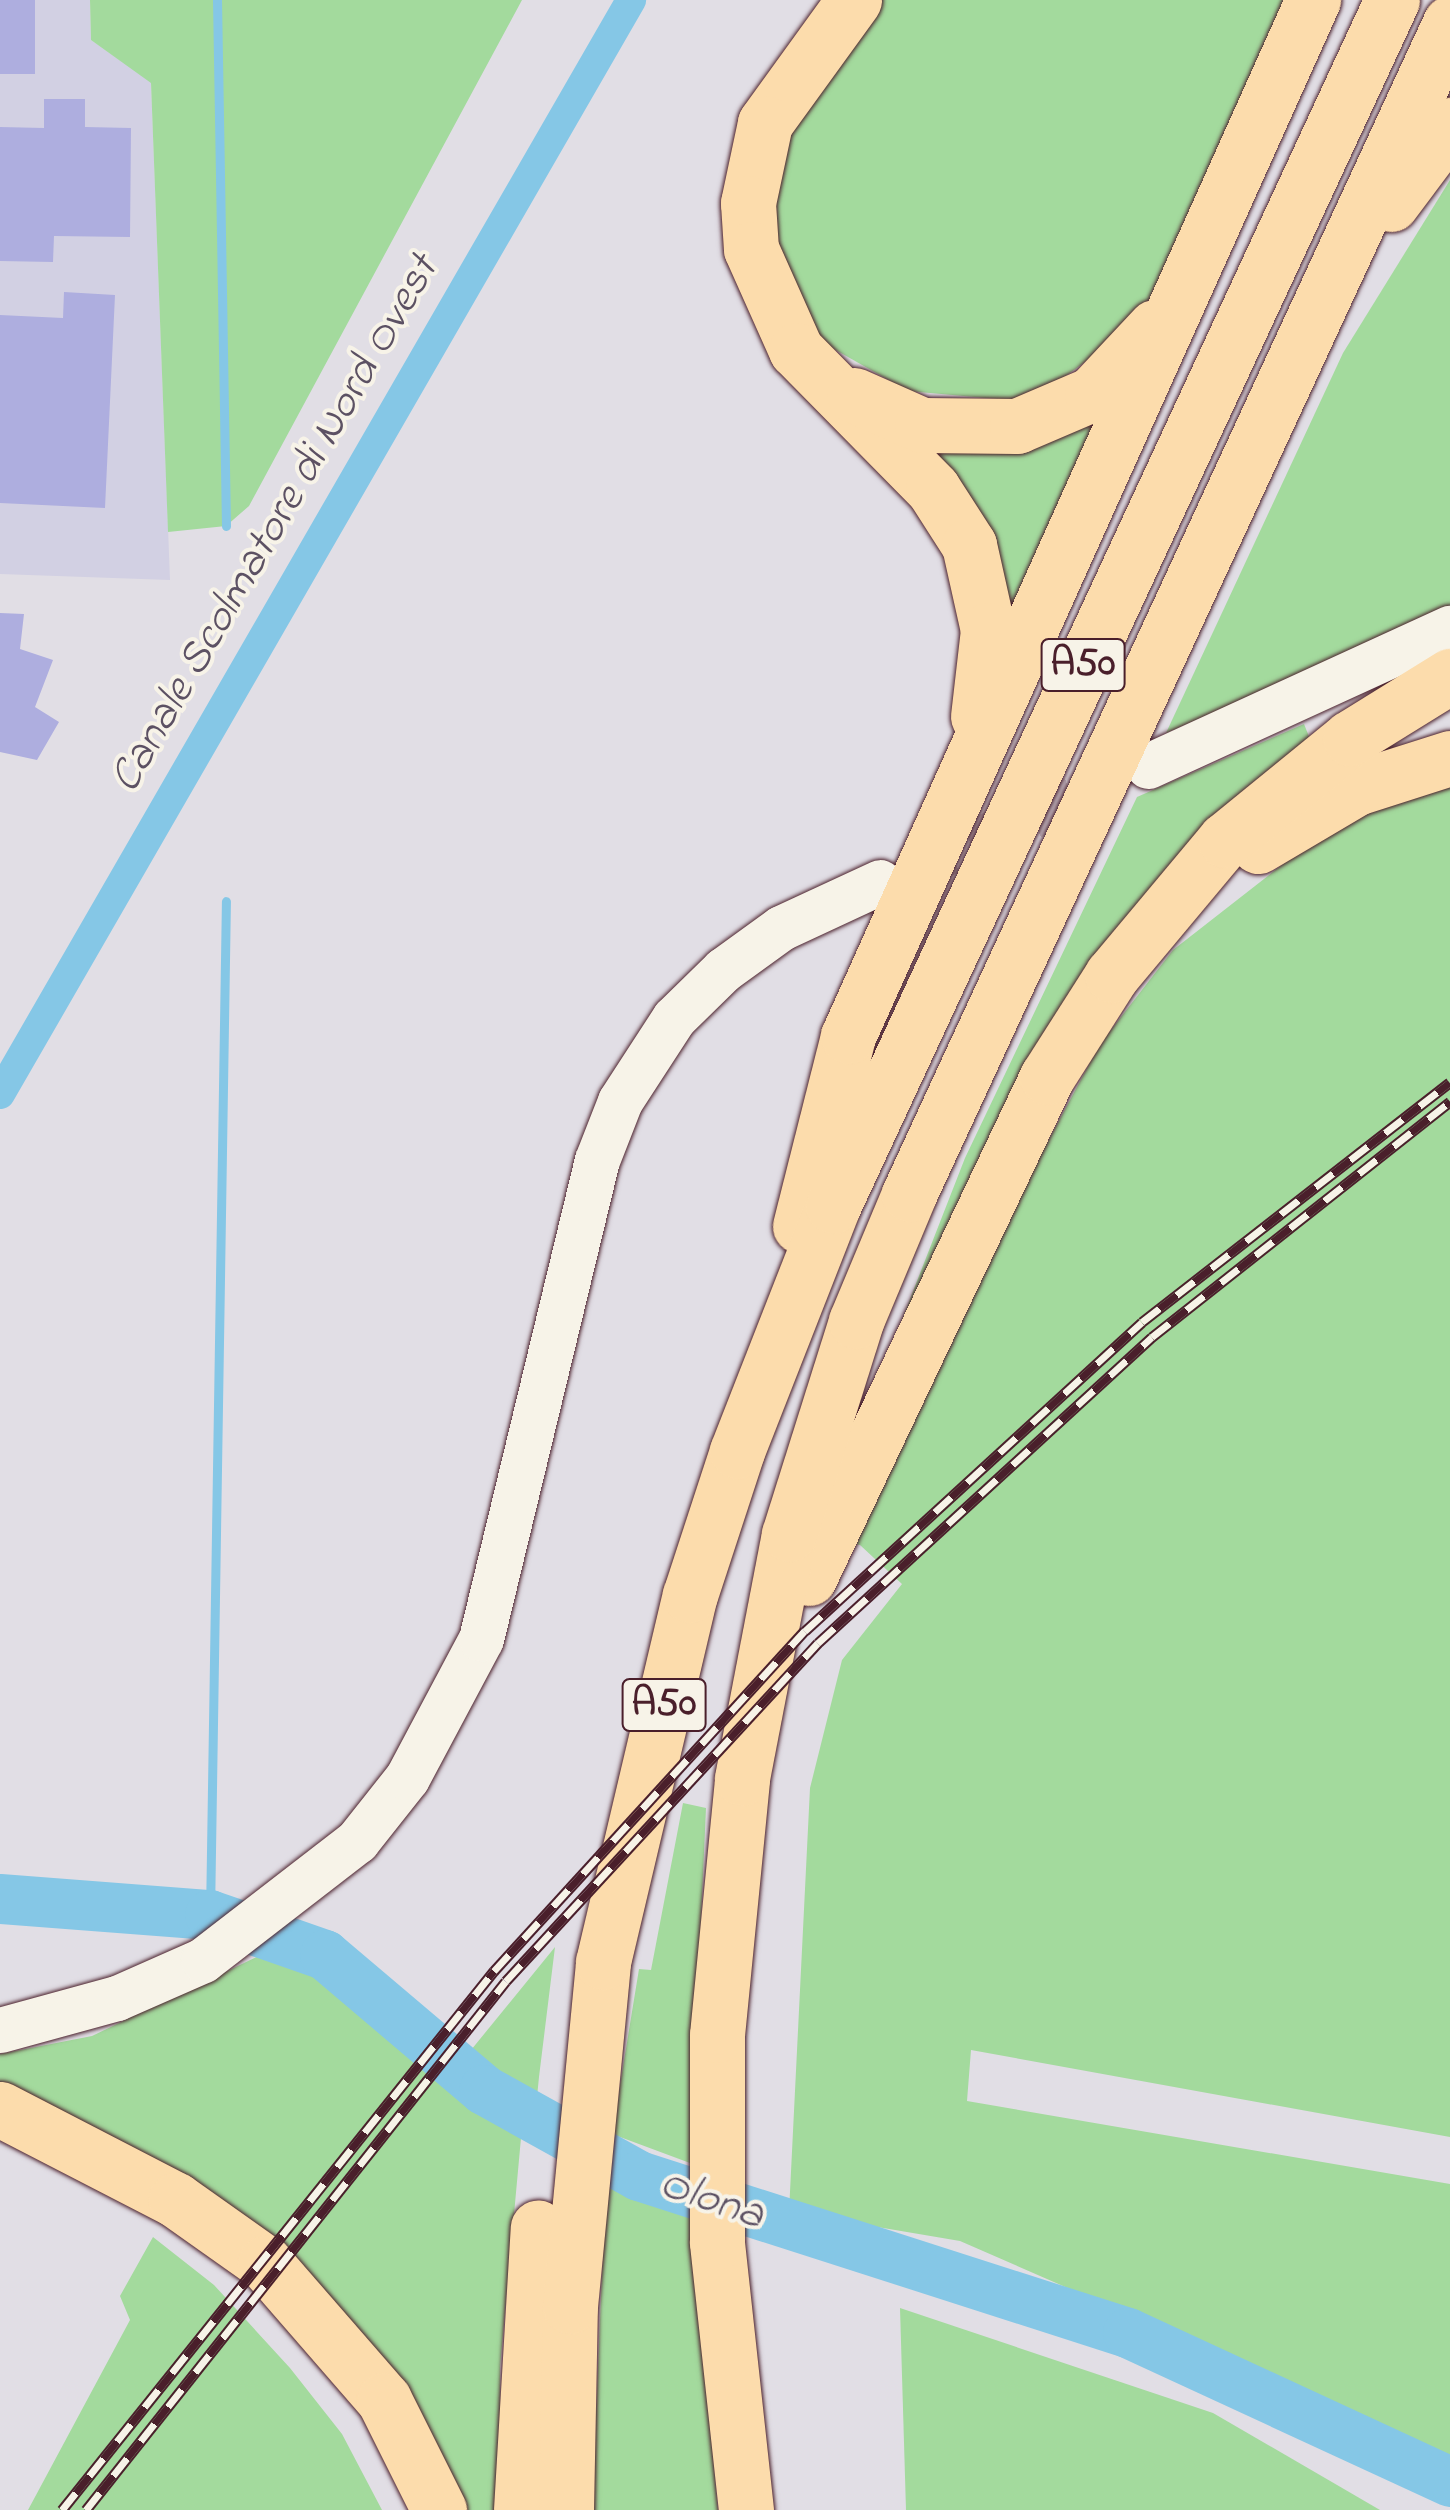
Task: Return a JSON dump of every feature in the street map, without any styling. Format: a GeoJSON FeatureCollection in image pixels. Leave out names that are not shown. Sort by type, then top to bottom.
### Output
{"type":"FeatureCollection","features":[{"type":"Feature","properties":{"kind":"highway"},"geometry":{"type":"LineString","coordinates":[[854,0],[776,101],[750,186],[758,276],[810,366],[946,505],[980,572],[985,681],[948,815]]}},
{"type":"Feature","properties":{"kind":"highway"},"geometry":{"type":"LineString","coordinates":[[778,1333],[832,1078],[1314,0]]}},
{"type":"Feature","properties":{"kind":"highway","name":"A50"},"geometry":{"type":"LineString","coordinates":[[561,2182],[570,2093],[690,1595],[778,1333],[1392,0]]}},
{"type":"Feature","properties":{"kind":"highway","name":"A50"},"geometry":{"type":"LineString","coordinates":[[746,2510],[717,2242],[712,2142],[742,1778],[789,1534],[856,1322],[1450,23]]}},
{"type":"Feature","properties":{"kind":"highway"},"geometry":{"type":"LineString","coordinates":[[1336,273],[1450,125]]}},
{"type":"Feature","properties":{"kind":"highway"},"geometry":{"type":"LineString","coordinates":[[810,366],[922,425],[983,430],[1060,411],[1139,350],[1234,180]]}},
{"type":"Feature","properties":{"kind":"highway"},"geometry":{"type":"LineString","coordinates":[[742,1778],[829,1523],[1047,1077],[1153,919],[1290,784],[1450,676]]}},
{"type":"Feature","properties":{"kind":"highway"},"geometry":{"type":"LineString","coordinates":[[1153,919],[1340,797],[1450,758]]}},
{"type":"Feature","properties":{"kind":"highway"},"geometry":{"type":"LineString","coordinates":[[0,2109],[188,2207],[265,2263],[384,2400],[439,2510]]}},
{"type":"Feature","properties":{"kind":"highway"},"geometry":{"type":"LineString","coordinates":[[521,2510],[561,2182]]}},
{"type":"Feature","properties":{"kind":"highway"},"geometry":{"type":"LineString","coordinates":[[561,2182],[566,2510]]}},
{"type":"Feature","properties":{"kind":"main road"},"geometry":{"type":"LineString","coordinates":[[1148,766],[1450,628]]}},
{"type":"Feature","properties":{"kind":"main road"},"geometry":{"type":"LineString","coordinates":[[1205,742],[1450,654]]}},
{"type":"Feature","properties":{"kind":"main road"},"geometry":{"type":"LineString","coordinates":[[0,2030],[71,2014],[204,1960],[281,1906],[357,1841],[407,1778],[481,1639],[597,1160],[637,1070],[674,1018],[746,951],[880,882]]}},
{"type":"Feature","properties":{"kind":"shaded area"},"geometry":{"type":"Polygon","coordinates":[[[0,0],[90,0],[91,40],[151,82],[170,580],[0,574],[0,0]]]}},
{"type":"Feature","properties":{"kind":"green space"},"geometry":{"type":"Polygon","coordinates":[[[90,0],[522,0],[249,506],[226,526],[168,532],[151,83],[91,40],[90,0]]]}},
{"type":"Feature","properties":{"kind":"green space"},"geometry":{"type":"Polygon","coordinates":[[[876,0],[1286,0],[1156,291],[1118,338],[1049,388],[1008,400],[908,391],[818,340],[783,277],[771,212],[781,141],[876,0]]]}},
{"type":"Feature","properties":{"kind":"green space"},"geometry":{"type":"Polygon","coordinates":[[[1450,180],[1450,612],[1166,733],[1343,353],[1450,180]]]}},
{"type":"Feature","properties":{"kind":"green space"},"geometry":{"type":"Polygon","coordinates":[[[1125,385],[1011,631],[995,543],[909,432],[1125,385]]]}},
{"type":"Feature","properties":{"kind":"green space"},"geometry":{"type":"Polygon","coordinates":[[[1304,724],[1310,739],[1250,785],[885,1363],[965,1158],[1137,797],[1304,724]]]}},
{"type":"Feature","properties":{"kind":"green space"},"geometry":{"type":"Polygon","coordinates":[[[1450,782],[1450,2137],[971,2050],[967,2101],[1450,2184],[1450,2455],[960,2241],[789,2212],[810,1788],[842,1660],[902,1584],[860,1545],[834,1541],[1100,1044],[1173,950],[1341,819],[1450,782]]]}},
{"type":"Feature","properties":{"kind":"green space"},"geometry":{"type":"Polygon","coordinates":[[[683,1803],[706,1808],[690,2163],[612,2134],[639,1969],[651,1970],[683,1803]]]}},
{"type":"Feature","properties":{"kind":"green space"},"geometry":{"type":"Polygon","coordinates":[[[555,1947],[539,2077],[537,2097],[467,2055],[555,1947]]]}},
{"type":"Feature","properties":{"kind":"green space"},"geometry":{"type":"Polygon","coordinates":[[[269,1951],[322,1982],[521,2138],[500,2367],[501,2510],[452,2510],[383,2374],[0,2094],[0,2054],[92,2036],[269,1951]]]}},
{"type":"Feature","properties":{"kind":"green space"},"geometry":{"type":"Polygon","coordinates":[[[606,2178],[691,2214],[718,2510],[592,2510],[606,2178]]]}},
{"type":"Feature","properties":{"kind":"green space"},"geometry":{"type":"Polygon","coordinates":[[[153,2237],[214,2285],[290,2368],[342,2434],[382,2510],[28,2510],[130,2320],[120,2296],[153,2237]]]}},
{"type":"Feature","properties":{"kind":"green space"},"geometry":{"type":"Polygon","coordinates":[[[900,2308],[1213,2413],[1380,2510],[906,2510],[900,2308]]]}},
{"type":"Feature","properties":{"kind":"building"},"geometry":{"type":"Polygon","coordinates":[[[0,0],[35,0],[35,74],[0,74],[0,0]]]}},
{"type":"Feature","properties":{"kind":"building"},"geometry":{"type":"Polygon","coordinates":[[[44,99],[85,99],[85,127],[131,128],[130,237],[54,236],[53,262],[0,261],[0,127],[44,128],[44,99]]]}},
{"type":"Feature","properties":{"kind":"building"},"geometry":{"type":"Polygon","coordinates":[[[64,292],[115,295],[105,508],[0,503],[0,315],[63,318],[64,292]]]}},
{"type":"Feature","properties":{"kind":"building"},"geometry":{"type":"Polygon","coordinates":[[[0,613],[24,614],[20,649],[53,660],[35,707],[59,722],[37,760],[0,752],[0,613]]]}},
{"type":"Feature","properties":{"kind":"waterway"},"geometry":{"type":"LineString","coordinates":[[217,0],[226,526]]}},
{"type":"Feature","properties":{"kind":"waterway","name":"Canale Scolmatore di Nord Ovest"},"geometry":{"type":"LineString","coordinates":[[0,1094],[631,0]]}},
{"type":"Feature","properties":{"kind":"waterway"},"geometry":{"type":"LineString","coordinates":[[210,1915],[226,901]]}},
{"type":"Feature","properties":{"kind":"waterway","name":"Olona"},"geometry":{"type":"LineString","coordinates":[[0,1899],[210,1915],[325,1955],[484,2090],[639,2176],[1128,2333],[1450,2482]]}},
{"type":"Feature","properties":{"kind":"tunnel"},"geometry":{"type":"LineString","coordinates":[[909,869],[1112,782]]}},
{"type":"Feature","properties":{"kind":"railway"},"geometry":{"type":"LineString","coordinates":[[62,2510],[494,1971],[805,1631],[1142,1322],[1450,1082]]}},
{"type":"Feature","properties":{"kind":"railway"},"geometry":{"type":"LineString","coordinates":[[86,2510],[506,1981],[818,1643],[1152,1337],[1450,1102]]}}]}
